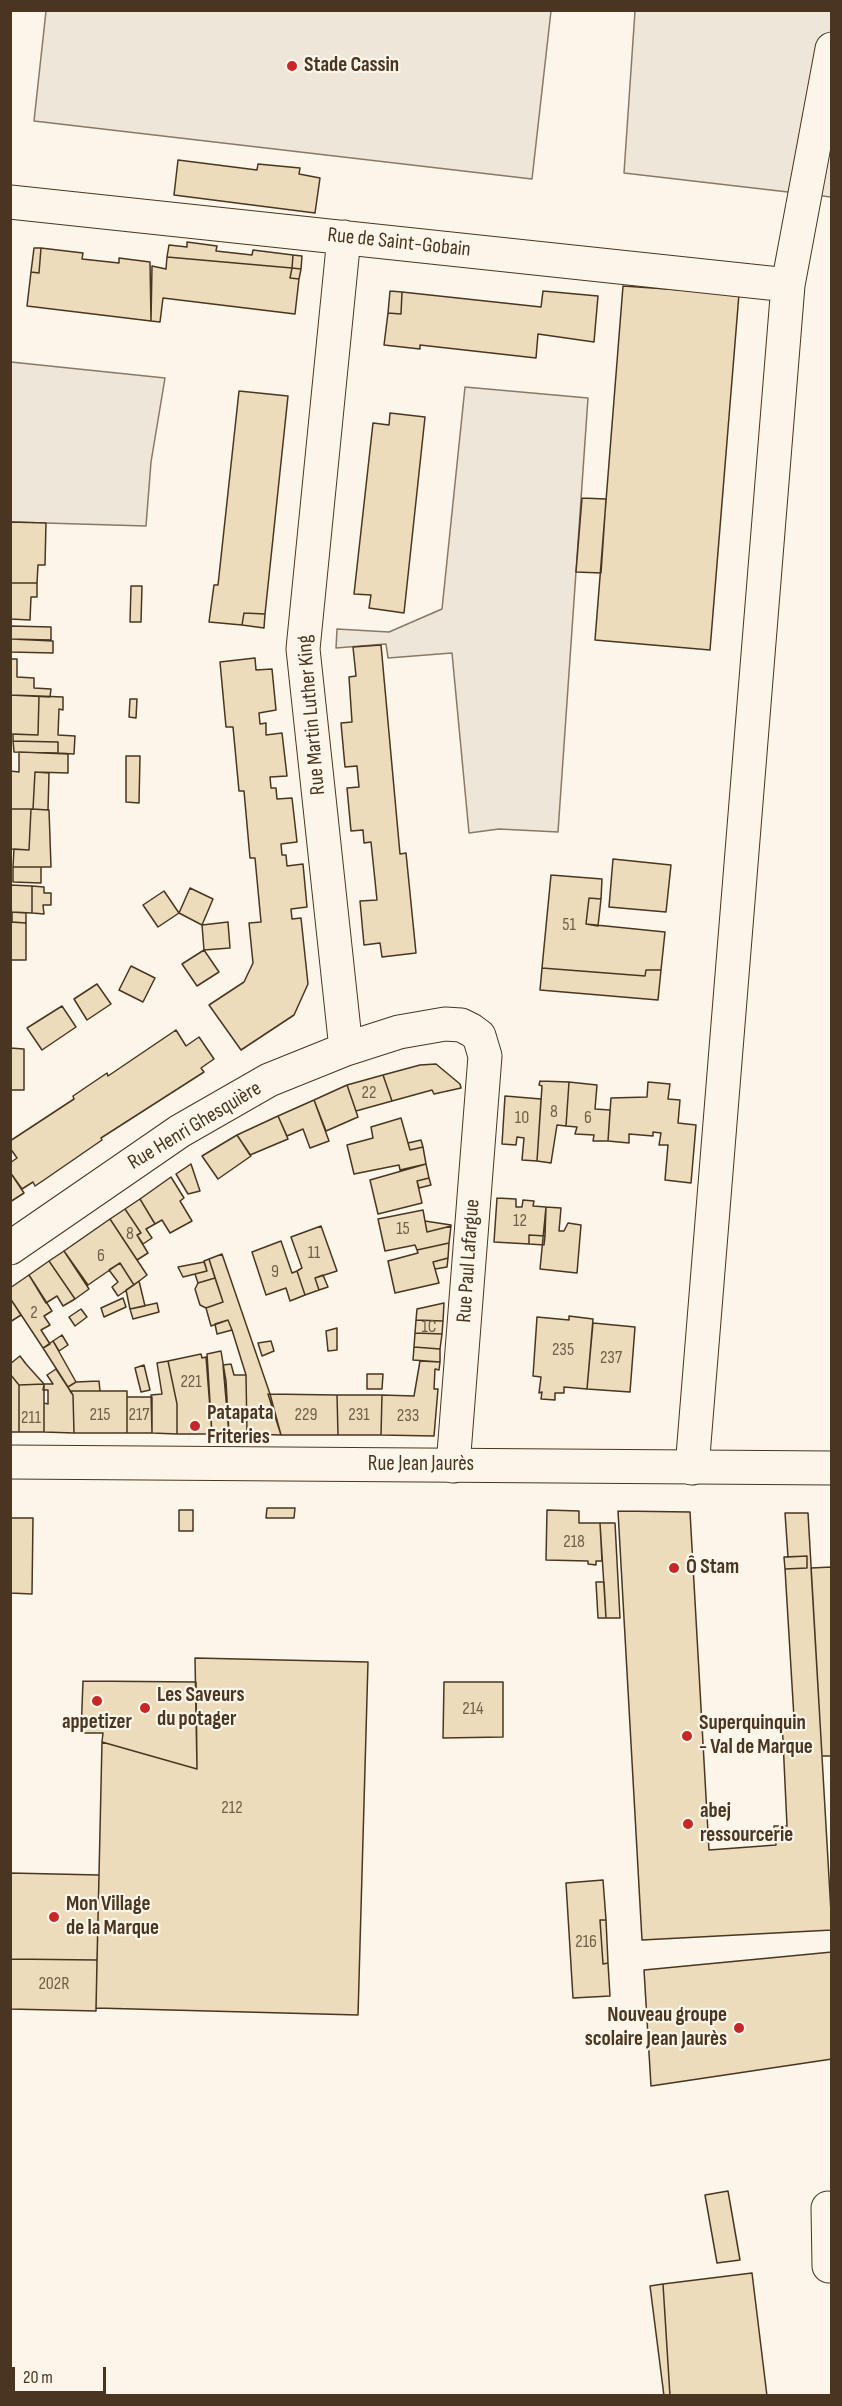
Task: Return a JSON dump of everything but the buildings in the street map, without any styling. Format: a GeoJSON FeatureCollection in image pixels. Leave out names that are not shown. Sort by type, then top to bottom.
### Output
{"type":"FeatureCollection","features":[{"type":"Feature","properties":{"kind":"street"},"geometry":{"type":"LineString","coordinates":[[692,1468],[788,285],[831,50]]}},
{"type":"Feature","properties":{"kind":"street","name":"Rue de Saint-Gobain"},"geometry":{"type":"LineString","coordinates":[[11,205],[344,237],[788,285]]}},
{"type":"Feature","properties":{"kind":"street","name":"Rue Martin Luther King"},"geometry":{"type":"LineString","coordinates":[[344,237],[303,649],[346,1049]]}},
{"type":"Feature","properties":{"kind":"street","name":"Rue Henri Ghesquière"},"geometry":{"type":"LineString","coordinates":[[10,1248],[213,1110],[269,1080],[346,1049],[399,1032],[445,1024],[471,1030],[479,1036],[485,1056]]}},
{"type":"Feature","properties":{"kind":"street","name":"Rue Paul Lafargue"},"geometry":{"type":"LineString","coordinates":[[453,1466],[485,1056]]}},
{"type":"Feature","properties":{"kind":"street","name":"Rue Jean Jaurès"},"geometry":{"type":"LineString","coordinates":[[10,1462],[831,1468]]}},
{"type":"Feature","properties":{"kind":"street"},"geometry":{"type":"LineString","coordinates":[[831,2209],[828,2208],[829,2266],[831,2266]]}},
{"type":"Feature","properties":{"kind":"shaded area","name":"Stade Cassin"},"geometry":{"type":"Polygon","coordinates":[[[46,11],[551,11],[532,179],[34,121],[46,11]]]}},
{"type":"Feature","properties":{"kind":"shaded area"},"geometry":{"type":"Polygon","coordinates":[[[635,11],[831,11],[831,197],[624,173],[635,11]]]}},
{"type":"Feature","properties":{"kind":"shaded area"},"geometry":{"type":"Polygon","coordinates":[[[11,362],[165,378],[151,462],[146,526],[11,522],[11,362]]]}},
{"type":"Feature","properties":{"kind":"shaded area"},"geometry":{"type":"Polygon","coordinates":[[[465,387],[588,398],[558,832],[499,829],[469,833],[452,653],[388,658],[386,644],[336,648],[337,629],[389,632],[442,609],[465,387]]]}},
{"type":"Feature","properties":{"kind":"place","name":"Stade Cassin"},"geometry":{"type":"Point","coordinates":[292,66]}},
{"type":"Feature","properties":{"kind":"place","name":"Patapata Friteries"},"geometry":{"type":"Point","coordinates":[195,1426]}},
{"type":"Feature","properties":{"kind":"place","name":"Ô Stam"},"geometry":{"type":"Point","coordinates":[674,1568]}},
{"type":"Feature","properties":{"kind":"place","name":"appetizer"},"geometry":{"type":"Point","coordinates":[97,1701]}},
{"type":"Feature","properties":{"kind":"place","name":"Les Saveurs du potager"},"geometry":{"type":"Point","coordinates":[145,1708]}},
{"type":"Feature","properties":{"kind":"place","name":"Superquinquin - Val de Marque"},"geometry":{"type":"Point","coordinates":[687,1736]}},
{"type":"Feature","properties":{"kind":"place","name":"abej ressourcerie"},"geometry":{"type":"Point","coordinates":[688,1824]}},
{"type":"Feature","properties":{"kind":"place","name":"Mon Village de la Marque"},"geometry":{"type":"Point","coordinates":[54,1917]}},
{"type":"Feature","properties":{"kind":"place","name":"Nouveau groupe scolaire Jean Jaurès"},"geometry":{"type":"Point","coordinates":[739,2028]}}]}
